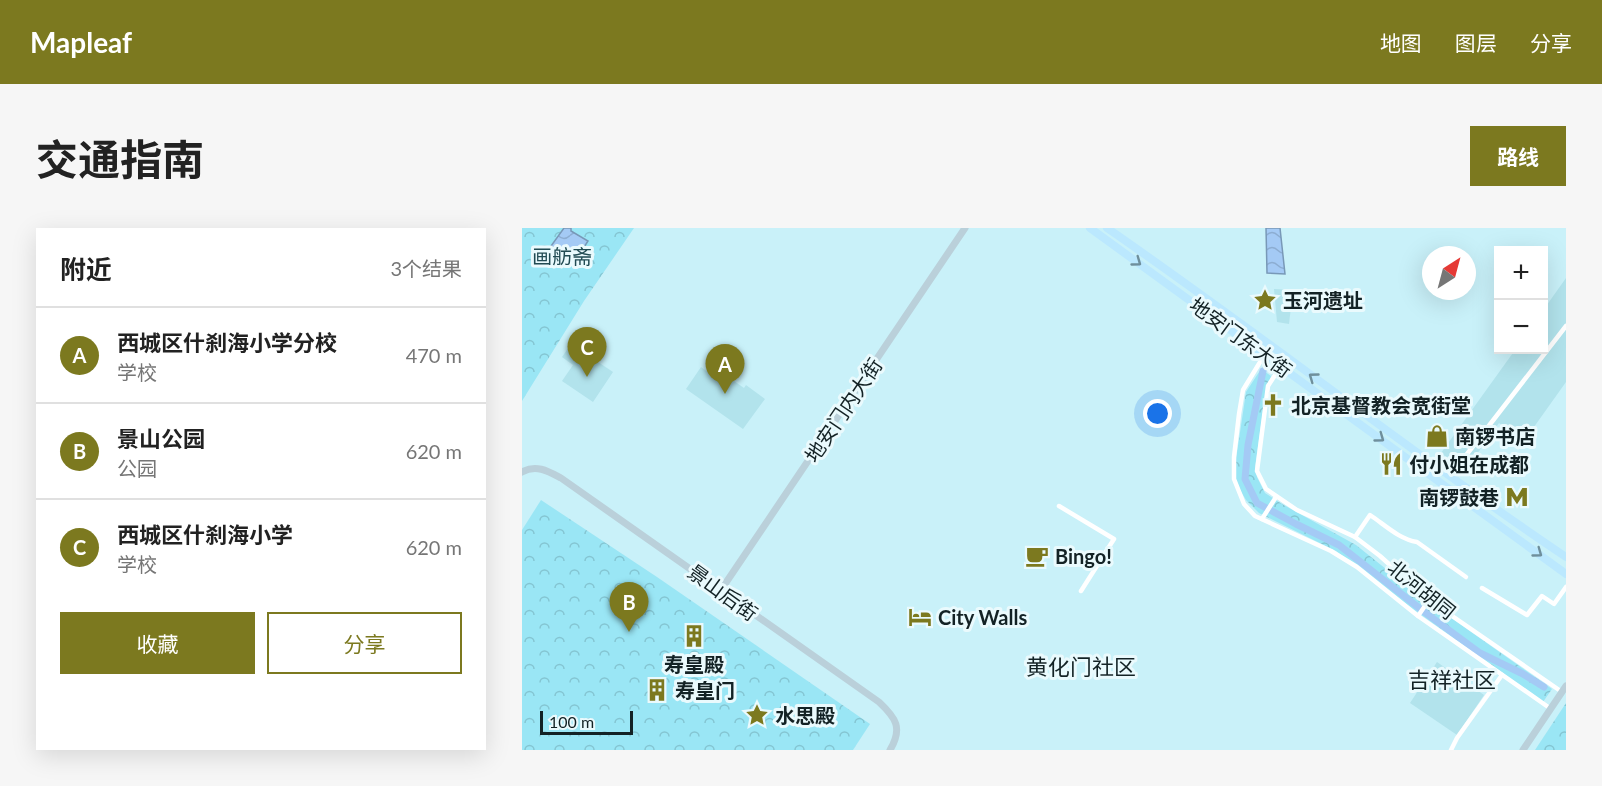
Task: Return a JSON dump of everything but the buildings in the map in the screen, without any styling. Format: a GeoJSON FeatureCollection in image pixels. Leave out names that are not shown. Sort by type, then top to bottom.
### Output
{"type":"FeatureCollection","features":[{"type":"Feature","properties":{"kind":"main road","name":"地安门内大街"},"geometry":{"type":"LineString","coordinates":[[721,590],[965,228]]}},
{"type":"Feature","properties":{"kind":"main road","name":"地安门东大街"},"geometry":{"type":"LineString","coordinates":[[1090,228],[1566,574]]}},
{"type":"Feature","properties":{"kind":"main road","name":"地安门东大街"},"geometry":{"type":"LineString","coordinates":[[1107,228],[1448,475],[1566,557]]}},
{"type":"Feature","properties":{"kind":"main road","name":"景山后街"},"geometry":{"type":"LineString","coordinates":[[522,472],[535,468],[544,469],[561,478],[879,702],[895,721],[897,731],[890,750]]}},
{"type":"Feature","properties":{"kind":"main road"},"geometry":{"type":"LineString","coordinates":[[1523,750],[1564,689]]}},
{"type":"Feature","properties":{"kind":"street"},"geometry":{"type":"LineString","coordinates":[[1448,475],[1457,467],[1566,326]]}},
{"type":"Feature","properties":{"kind":"street"},"geometry":{"type":"LineString","coordinates":[[1265,354],[1243,390],[1234,457],[1234,479],[1244,504],[1255,516],[1331,551],[1357,567],[1418,616],[1551,709]]}},
{"type":"Feature","properties":{"kind":"street"},"geometry":{"type":"LineString","coordinates":[[1262,519],[1276,497],[1266,489],[1257,471],[1268,386],[1281,366]]}},
{"type":"Feature","properties":{"kind":"street","name":"北河胡同"},"geometry":{"type":"LineString","coordinates":[[1276,497],[1297,510],[1355,537],[1429,600],[1564,689]]}},
{"type":"Feature","properties":{"kind":"street"},"geometry":{"type":"LineString","coordinates":[[1059,506],[1114,539],[1081,591]]}},
{"type":"Feature","properties":{"kind":"street"},"geometry":{"type":"LineString","coordinates":[[1355,537],[1370,515],[1394,532],[1417,542],[1466,577]]}},
{"type":"Feature","properties":{"kind":"street"},"geometry":{"type":"LineString","coordinates":[[1482,588],[1527,615],[1542,596],[1554,604],[1566,587]]}},
{"type":"Feature","properties":{"kind":"street"},"geometry":{"type":"LineString","coordinates":[[1418,616],[1429,600]]}},
{"type":"Feature","properties":{"kind":"street"},"geometry":{"type":"LineString","coordinates":[[1451,750],[1502,675]]}},
{"type":"Feature","properties":{"kind":"shaded area","name":"南锣鼓巷"},"geometry":{"type":"Polygon","coordinates":[[[1566,278],[1566,382],[1524,441],[1499,423],[1465,471],[1441,453],[1512,354],[1548,354],[1548,303],[1566,278]]]}},
{"type":"Feature","properties":{"kind":"shaded area"},"geometry":{"type":"Polygon","coordinates":[[[1274,289],[1293,290],[1289,324],[1277,322],[1274,289]]]}},
{"type":"Feature","properties":{"kind":"shaded area"},"geometry":{"type":"Polygon","coordinates":[[[571,344],[613,372],[593,402],[562,381],[573,365],[562,357],[571,344]]]}},
{"type":"Feature","properties":{"kind":"shaded area"},"geometry":{"type":"Polygon","coordinates":[[[701,367],[716,378],[721,372],[744,388],[746,385],[765,399],[743,429],[686,389],[701,367]]]}},
{"type":"Feature","properties":{"kind":"shaded area"},"geometry":{"type":"Polygon","coordinates":[[[1437,662],[1484,695],[1457,735],[1410,703],[1437,662]]]}},
{"type":"Feature","properties":{"kind":"green space","name":"画舫斋"},"geometry":{"type":"Polygon","coordinates":[[[522,228],[634,228],[584,301],[522,401],[522,228]]]}},
{"type":"Feature","properties":{"kind":"green space"},"geometry":{"type":"Polygon","coordinates":[[[1261,369],[1271,376],[1265,397],[1255,467],[1265,493],[1356,545],[1416,593],[1552,689],[1543,702],[1336,551],[1259,513],[1246,500],[1236,483],[1235,466],[1246,392],[1261,369]]]}},
{"type":"Feature","properties":{"kind":"green space"},"geometry":{"type":"Polygon","coordinates":[[[541,500],[870,724],[853,750],[522,750],[522,530],[541,500]]]}},
{"type":"Feature","properties":{"kind":"green space"},"geometry":{"type":"Polygon","coordinates":[[[1566,703],[1566,750],[1535,750],[1566,703]]]}},
{"type":"Feature","properties":{"kind":"water"},"geometry":{"type":"Polygon","coordinates":[[[564,228],[571,228],[571,231],[588,241],[574,263],[559,248],[557,250],[551,246],[564,228]]]}},
{"type":"Feature","properties":{"kind":"water"},"geometry":{"type":"Polygon","coordinates":[[[1266,228],[1280,228],[1285,274],[1267,273],[1266,228]]]}},
{"type":"Feature","properties":{"kind":"waterway"},"geometry":{"type":"LineString","coordinates":[[1263,371],[1248,445],[1245,479],[1257,503],[1339,545],[1480,653],[1544,687]]}},
{"type":"Feature","properties":{"kind":"place","name":"玉河遗址"},"geometry":{"type":"Point","coordinates":[1265,300]}},
{"type":"Feature","properties":{"kind":"place","name":"西城区什刹海小学"},"geometry":{"type":"Point","coordinates":[587,377]}},
{"type":"Feature","properties":{"kind":"place","name":"西城区什刹海小学分校"},"geometry":{"type":"Point","coordinates":[725,394]}},
{"type":"Feature","properties":{"kind":"place","name":"北京基督教会宽街堂"},"geometry":{"type":"Point","coordinates":[1273,405]}},
{"type":"Feature","properties":{"kind":"place","name":"南锣书店"},"geometry":{"type":"Point","coordinates":[1437,436]}},
{"type":"Feature","properties":{"kind":"place","name":"付小姐在成都"},"geometry":{"type":"Point","coordinates":[1391,464]}},
{"type":"Feature","properties":{"kind":"place","name":"南锣鼓巷"},"geometry":{"type":"Point","coordinates":[1517,497]}},
{"type":"Feature","properties":{"kind":"place","name":"Bingo!"},"geometry":{"type":"Point","coordinates":[1037,556]}},
{"type":"Feature","properties":{"kind":"place","name":"City Walls"},"geometry":{"type":"Point","coordinates":[920,617]}},
{"type":"Feature","properties":{"kind":"place","name":"景山公园"},"geometry":{"type":"Point","coordinates":[629,632]}},
{"type":"Feature","properties":{"kind":"place","name":"寿皇殿"},"geometry":{"type":"Point","coordinates":[694,636]}},
{"type":"Feature","properties":{"kind":"place","name":"寿皇门"},"geometry":{"type":"Point","coordinates":[657,690]}},
{"type":"Feature","properties":{"kind":"place","name":"水思殿"},"geometry":{"type":"Point","coordinates":[757,715]}},
{"type":"Feature","properties":{"kind":"district","name":"黄化门社区"},"geometry":{"type":"Point","coordinates":[1081,666]}},
{"type":"Feature","properties":{"kind":"district","name":"吉祥社区"},"geometry":{"type":"Point","coordinates":[1452,679]}}]}
